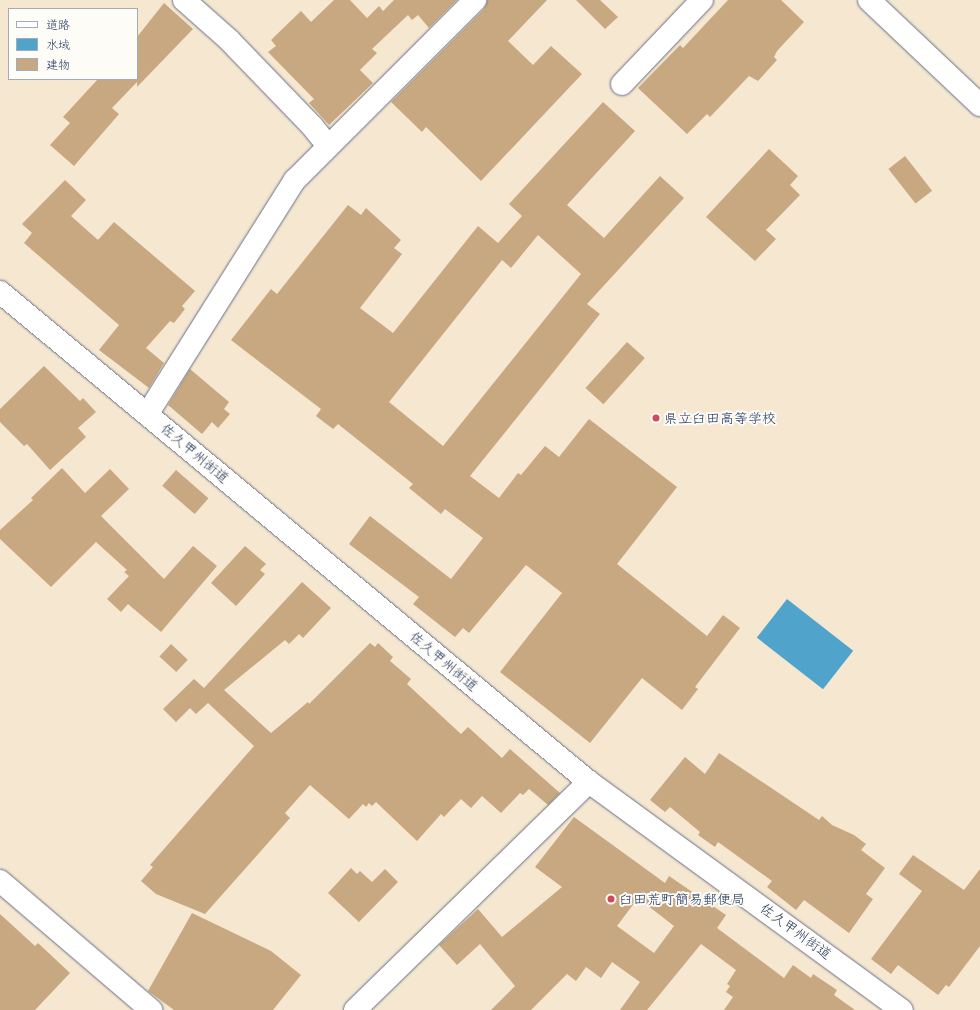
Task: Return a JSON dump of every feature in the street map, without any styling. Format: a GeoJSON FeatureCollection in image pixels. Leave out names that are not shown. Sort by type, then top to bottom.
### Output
{"type":"FeatureCollection","features":[{"type":"Feature","properties":{"kind":"street"},"geometry":{"type":"LineString","coordinates":[[184,0],[229,40],[312,126],[328,146]]}},
{"type":"Feature","properties":{"kind":"street"},"geometry":{"type":"LineString","coordinates":[[148,414],[277,205],[295,180],[328,146],[409,69],[475,0]]}},
{"type":"Feature","properties":{"kind":"street"},"geometry":{"type":"LineString","coordinates":[[622,84],[702,0]]}},
{"type":"Feature","properties":{"kind":"street"},"geometry":{"type":"LineString","coordinates":[[869,0],[980,105]]}},
{"type":"Feature","properties":{"kind":"street","name":"佐久甲州街道"},"geometry":{"type":"LineString","coordinates":[[0,292],[589,782],[902,1010]]}},
{"type":"Feature","properties":{"kind":"street"},"geometry":{"type":"LineString","coordinates":[[360,1009],[589,782]]}},
{"type":"Feature","properties":{"kind":"street"},"geometry":{"type":"LineString","coordinates":[[0,881],[152,1010]]}},
{"type":"Feature","properties":{"kind":"water"},"geometry":{"type":"Polygon","coordinates":[[[787,599],[853,651],[823,689],[757,638],[787,599]]]}},
{"type":"Feature","properties":{"kind":"building"},"geometry":{"type":"Polygon","coordinates":[[[334,0],[350,0],[367,18],[379,6],[383,11],[394,0],[457,0],[429,28],[418,15],[412,20],[408,15],[372,49],[377,53],[360,70],[373,83],[329,125],[309,103],[314,99],[268,52],[276,46],[271,40],[301,11],[311,22],[334,0]]]}},
{"type":"Feature","properties":{"kind":"building"},"geometry":{"type":"Polygon","coordinates":[[[487,0],[547,0],[508,41],[533,65],[551,46],[582,74],[481,181],[426,127],[422,132],[391,102],[484,9],[487,0]]]}},
{"type":"Feature","properties":{"kind":"building"},"geometry":{"type":"Polygon","coordinates":[[[576,0],[600,0],[618,17],[605,29],[576,0]]]}},
{"type":"Feature","properties":{"kind":"building"},"geometry":{"type":"Polygon","coordinates":[[[728,0],[781,0],[804,22],[777,51],[774,57],[777,60],[758,81],[749,76],[710,117],[707,114],[687,134],[638,88],[680,45],[683,48],[728,0]]]}},
{"type":"Feature","properties":{"kind":"building"},"geometry":{"type":"Polygon","coordinates":[[[164,3],[193,29],[137,87],[137,82],[112,108],[119,114],[74,166],[50,145],[70,123],[63,117],[97,80],[138,80],[138,36],[164,3]]]}},
{"type":"Feature","properties":{"kind":"building"},"geometry":{"type":"Polygon","coordinates":[[[603,102],[635,131],[567,205],[604,238],[660,176],[684,198],[587,304],[600,314],[470,476],[499,498],[518,473],[521,475],[545,446],[559,457],[589,419],[677,487],[617,564],[707,636],[723,615],[740,628],[695,687],[698,689],[682,710],[642,678],[590,743],[500,672],[562,593],[526,565],[469,633],[463,628],[455,637],[413,604],[419,597],[349,544],[370,516],[451,579],[483,538],[445,509],[441,514],[409,488],[413,484],[338,424],[333,429],[316,416],[321,409],[231,340],[271,289],[277,294],[348,205],[361,215],[366,208],[401,240],[394,248],[402,254],[360,308],[393,333],[478,226],[498,243],[522,216],[509,204],[603,102]],[[538,235],[511,268],[502,260],[389,402],[443,446],[581,274],[538,235]]]}},
{"type":"Feature","properties":{"kind":"building"},"geometry":{"type":"Polygon","coordinates":[[[769,149],[798,176],[790,185],[800,195],[766,230],[776,239],[755,261],[706,217],[769,149]]]}},
{"type":"Feature","properties":{"kind":"building"},"geometry":{"type":"Polygon","coordinates":[[[905,156],[932,191],[916,204],[888,169],[905,156]]]}},
{"type":"Feature","properties":{"kind":"building"},"geometry":{"type":"Polygon","coordinates":[[[65,180],[86,200],[71,216],[98,240],[114,222],[195,291],[182,306],[185,309],[174,323],[170,321],[146,348],[164,363],[149,388],[99,350],[119,325],[24,243],[32,233],[22,224],[65,180]]]}},
{"type":"Feature","properties":{"kind":"building"},"geometry":{"type":"Polygon","coordinates":[[[627,342],[645,358],[603,404],[586,388],[627,342]]]}},
{"type":"Feature","properties":{"kind":"building"},"geometry":{"type":"Polygon","coordinates":[[[44,366],[80,401],[83,398],[96,412],[78,428],[86,437],[50,470],[27,444],[24,446],[0,422],[0,409],[44,366]]]}},
{"type":"Feature","properties":{"kind":"building"},"geometry":{"type":"Polygon","coordinates":[[[190,369],[229,402],[224,409],[230,414],[218,428],[212,422],[202,434],[168,405],[190,369]]]}},
{"type":"Feature","properties":{"kind":"building"},"geometry":{"type":"Polygon","coordinates":[[[62,468],[85,493],[110,469],[129,489],[101,516],[164,579],[193,546],[217,566],[161,632],[128,604],[121,612],[107,599],[129,576],[124,572],[127,570],[96,542],[51,587],[0,539],[0,530],[33,500],[31,498],[62,468]]]}},
{"type":"Feature","properties":{"kind":"building"},"geometry":{"type":"Polygon","coordinates":[[[176,470],[208,498],[195,514],[162,486],[176,470]]]}},
{"type":"Feature","properties":{"kind":"building"},"geometry":{"type":"Polygon","coordinates":[[[245,546],[266,564],[260,570],[265,574],[236,606],[211,583],[245,546]]]}},
{"type":"Feature","properties":{"kind":"building"},"geometry":{"type":"Polygon","coordinates":[[[302,582],[331,608],[303,638],[299,634],[289,644],[285,640],[224,690],[271,733],[308,702],[309,704],[370,643],[375,647],[378,643],[393,657],[390,661],[411,679],[407,684],[461,734],[468,727],[502,758],[510,749],[560,793],[548,805],[529,789],[523,795],[520,793],[501,813],[482,796],[471,808],[461,799],[444,817],[441,814],[417,841],[376,802],[372,806],[369,803],[366,807],[363,804],[349,819],[310,785],[285,813],[290,818],[205,914],[156,894],[141,881],[153,867],[150,865],[254,746],[208,703],[196,714],[190,708],[176,722],[163,709],[194,679],[204,688],[302,582]]]}},
{"type":"Feature","properties":{"kind":"building"},"geometry":{"type":"Polygon","coordinates":[[[171,644],[188,660],[176,672],[159,656],[171,644]]]}},
{"type":"Feature","properties":{"kind":"building"},"geometry":{"type":"Polygon","coordinates":[[[719,753],[819,820],[822,816],[832,825],[854,835],[866,844],[861,850],[885,868],[866,894],[873,899],[849,933],[804,900],[796,910],[767,887],[772,881],[718,842],[715,847],[698,835],[700,832],[670,807],[665,812],[650,800],[685,757],[705,774],[719,753]]]}},
{"type":"Feature","properties":{"kind":"building"},"geometry":{"type":"Polygon","coordinates":[[[574,817],[665,883],[669,876],[726,915],[717,928],[784,978],[793,965],[811,978],[813,974],[837,990],[834,995],[855,1010],[724,1010],[733,997],[726,992],[730,986],[727,984],[736,970],[701,944],[647,1010],[620,1010],[640,982],[612,962],[601,978],[586,967],[576,981],[567,974],[531,1010],[491,1010],[515,986],[480,944],[457,965],[439,945],[478,909],[502,937],[562,887],[535,867],[574,817]],[[638,898],[617,926],[654,953],[674,926],[638,898]]]}},
{"type":"Feature","properties":{"kind":"building"},"geometry":{"type":"Polygon","coordinates":[[[913,855],[964,890],[980,869],[980,946],[949,987],[946,985],[938,995],[898,965],[891,974],[871,959],[922,891],[899,874],[913,855]]]}},
{"type":"Feature","properties":{"kind":"building"},"geometry":{"type":"Polygon","coordinates":[[[351,868],[357,874],[360,871],[372,882],[385,869],[398,882],[359,922],[328,893],[351,868]]]}},
{"type":"Feature","properties":{"kind":"building"},"geometry":{"type":"Polygon","coordinates":[[[192,913],[271,951],[301,975],[273,1010],[174,1010],[148,991],[192,913]]]}},
{"type":"Feature","properties":{"kind":"building"},"geometry":{"type":"Polygon","coordinates":[[[0,914],[35,946],[38,943],[70,973],[35,1010],[0,1010],[0,914]]]}},
{"type":"Feature","properties":{"kind":"place","name":"県立臼田高等学校"},"geometry":{"type":"Point","coordinates":[656,418]}},
{"type":"Feature","properties":{"kind":"place","name":"臼田荒町簡易郵便局"},"geometry":{"type":"Point","coordinates":[611,899]}}]}
